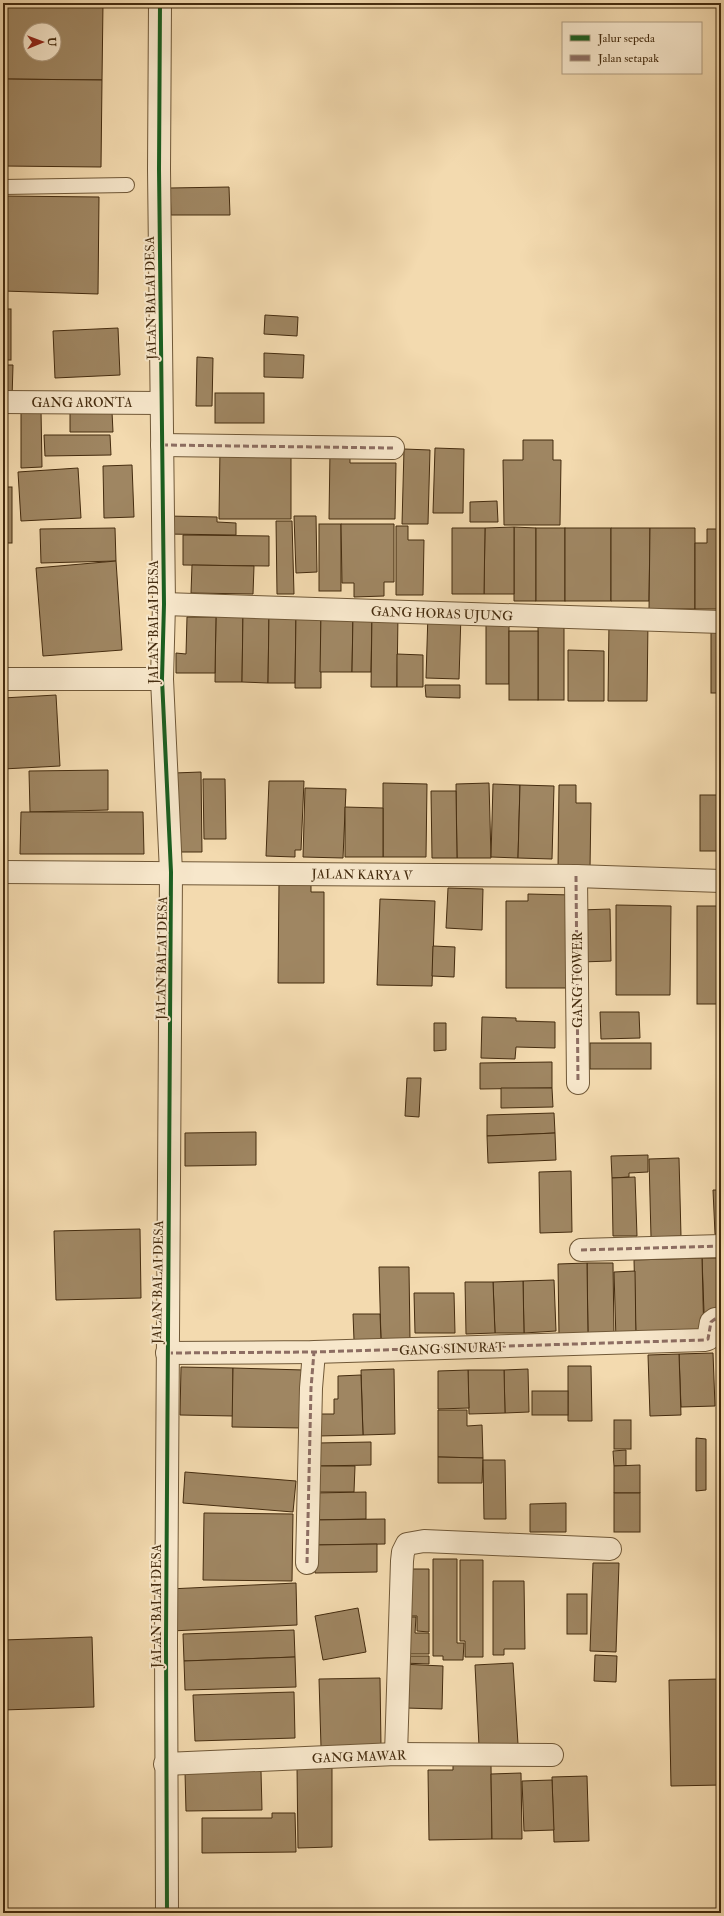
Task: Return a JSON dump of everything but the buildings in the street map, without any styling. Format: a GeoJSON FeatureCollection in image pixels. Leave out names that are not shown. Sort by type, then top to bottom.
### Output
{"type":"FeatureCollection","features":[{"type":"Feature","properties":{"kind":"street","name":"JALAN BALAI DESA"},"geometry":{"type":"LineString","coordinates":[[160,3],[159,169],[164,604],[162,679],[171,872],[165,1764],[167,1913]]}},
{"type":"Feature","properties":{"kind":"street","name":"GANG ARONTA"},"geometry":{"type":"LineString","coordinates":[[3,402],[161,402]]}},
{"type":"Feature","properties":{"kind":"street"},"geometry":{"type":"LineString","coordinates":[[162,445],[393,448]]}},
{"type":"Feature","properties":{"kind":"street","name":"GANG HORAS UJUNG"},"geometry":{"type":"LineString","coordinates":[[164,604],[721,622]]}},
{"type":"Feature","properties":{"kind":"street"},"geometry":{"type":"LineString","coordinates":[[3,679],[162,679]]}},
{"type":"Feature","properties":{"kind":"street","name":"JALAN KARYA V"},"geometry":{"type":"LineString","coordinates":[[3,872],[576,876],[721,881]]}},
{"type":"Feature","properties":{"kind":"street","name":"GANG TOWER"},"geometry":{"type":"LineString","coordinates":[[576,876],[578,1083]]}},
{"type":"Feature","properties":{"kind":"street"},"geometry":{"type":"LineString","coordinates":[[581,1250],[721,1246]]}},
{"type":"Feature","properties":{"kind":"street","name":"GANG SINURAT"},"geometry":{"type":"LineString","coordinates":[[167,1353],[314,1352],[704,1340],[708,1339],[711,1322],[715,1319],[721,1318]]}},
{"type":"Feature","properties":{"kind":"street"},"geometry":{"type":"LineString","coordinates":[[307,1563],[311,1388],[314,1352]]}},
{"type":"Feature","properties":{"kind":"street"},"geometry":{"type":"LineString","coordinates":[[396,1754],[402,1561],[403,1552],[407,1544],[424,1541],[610,1549]]}},
{"type":"Feature","properties":{"kind":"street","name":"GANG MAWAR"},"geometry":{"type":"LineString","coordinates":[[165,1764],[396,1754],[552,1755]]}},
{"type":"Feature","properties":{"kind":"lane"},"geometry":{"type":"LineString","coordinates":[[3,187],[127,185]]}},
{"type":"Feature","properties":{"kind":"marked path"},"geometry":{"type":"LineString","coordinates":[[162,445],[393,448]]}},
{"type":"Feature","properties":{"kind":"marked path"},"geometry":{"type":"LineString","coordinates":[[576,876],[578,1083]]}},
{"type":"Feature","properties":{"kind":"marked path"},"geometry":{"type":"LineString","coordinates":[[581,1250],[721,1246]]}},
{"type":"Feature","properties":{"kind":"marked path"},"geometry":{"type":"LineString","coordinates":[[167,1353],[314,1352],[704,1340],[708,1339],[711,1322],[715,1319],[721,1318]]}},
{"type":"Feature","properties":{"kind":"marked path"},"geometry":{"type":"LineString","coordinates":[[307,1563],[311,1388],[314,1352]]}},
{"type":"Feature","properties":{"kind":"cycle path"},"geometry":{"type":"LineString","coordinates":[[160,3],[159,169],[164,604],[162,679],[171,872],[166,1642],[167,1913]]}}]}
